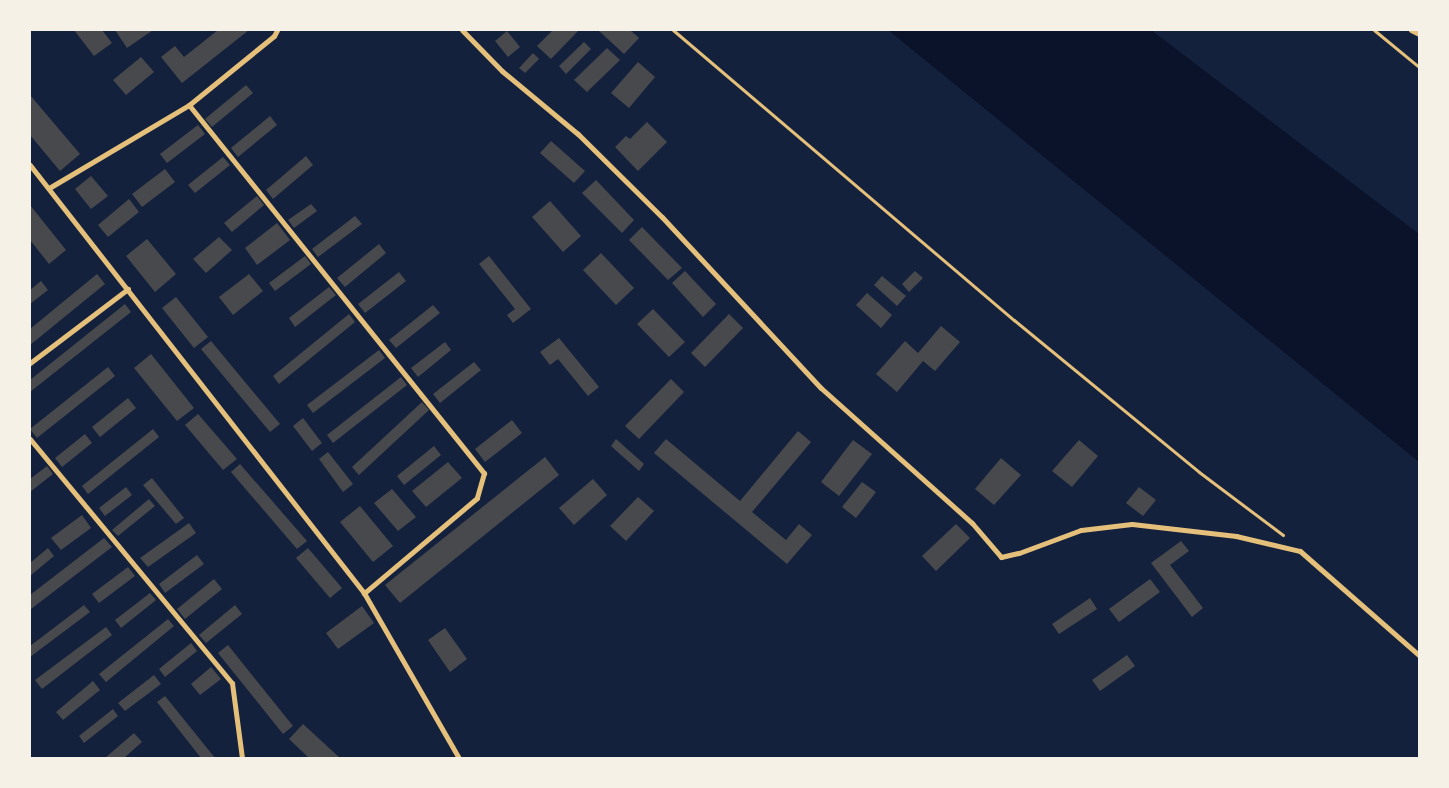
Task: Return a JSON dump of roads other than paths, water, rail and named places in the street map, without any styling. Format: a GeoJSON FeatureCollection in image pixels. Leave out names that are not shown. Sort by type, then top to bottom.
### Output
{"type":"FeatureCollection","features":[{"type":"Feature","properties":{"kind":"street"},"geometry":{"type":"LineString","coordinates":[[49,188],[189,106],[274,36],[277,30]]}},
{"type":"Feature","properties":{"kind":"street"},"geometry":{"type":"LineString","coordinates":[[462,30],[502,71],[578,134],[669,225],[821,388],[972,523],[1001,556],[1019,553],[1081,530],[1132,524],[1236,536],[1300,551],[1419,656]]}},
{"type":"Feature","properties":{"kind":"street"},"geometry":{"type":"LineString","coordinates":[[1411,30],[1419,34]]}},
{"type":"Feature","properties":{"kind":"street"},"geometry":{"type":"LineString","coordinates":[[189,106],[484,473],[478,498],[364,593]]}},
{"type":"Feature","properties":{"kind":"street"},"geometry":{"type":"LineString","coordinates":[[30,165],[364,593],[459,758]]}},
{"type":"Feature","properties":{"kind":"street"},"geometry":{"type":"LineString","coordinates":[[30,363],[128,290]]}},
{"type":"Feature","properties":{"kind":"street"},"geometry":{"type":"LineString","coordinates":[[30,439],[232,683],[242,758]]}},
{"type":"Feature","properties":{"kind":"water"},"geometry":{"type":"Polygon","coordinates":[[[888,30],[1151,30],[1419,234],[1419,462],[888,30]]]}}]}
